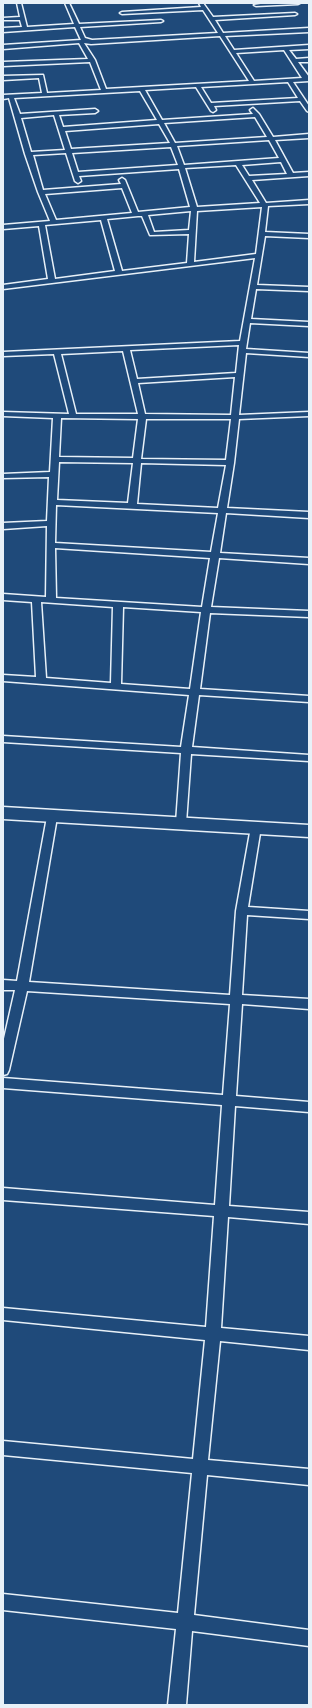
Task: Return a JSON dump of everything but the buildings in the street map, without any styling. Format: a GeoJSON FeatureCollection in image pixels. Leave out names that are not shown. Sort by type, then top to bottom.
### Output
{"type":"FeatureCollection","features":[{"type":"Feature","properties":{"kind":"highway"},"geometry":{"type":"LineString","coordinates":[[3,813],[309,831]]}},
{"type":"Feature","properties":{"kind":"street"},"geometry":{"type":"LineString","coordinates":[[18,3],[25,29]]}},
{"type":"Feature","properties":{"kind":"street"},"geometry":{"type":"LineString","coordinates":[[67,3],[104,90]]}},
{"type":"Feature","properties":{"kind":"street"},"geometry":{"type":"LineString","coordinates":[[255,4],[298,3]]}},
{"type":"Feature","properties":{"kind":"street"},"geometry":{"type":"LineString","coordinates":[[255,4],[264,16]]}},
{"type":"Feature","properties":{"kind":"street"},"geometry":{"type":"LineString","coordinates":[[287,4],[300,19]]}},
{"type":"Feature","properties":{"kind":"street"},"geometry":{"type":"LineString","coordinates":[[126,23],[121,10],[156,11],[203,6],[223,34],[253,82]]}},
{"type":"Feature","properties":{"kind":"street"},"geometry":{"type":"LineString","coordinates":[[3,30],[126,23],[163,24],[156,11]]}},
{"type":"Feature","properties":{"kind":"street"},"geometry":{"type":"LineString","coordinates":[[212,19],[295,14]]}},
{"type":"Feature","properties":{"kind":"street"},"geometry":{"type":"LineString","coordinates":[[3,19],[21,18]]}},
{"type":"Feature","properties":{"kind":"street"},"geometry":{"type":"LineString","coordinates":[[304,24],[309,30]]}},
{"type":"Feature","properties":{"kind":"street"},"geometry":{"type":"LineString","coordinates":[[3,47],[83,41],[96,42],[309,30]]}},
{"type":"Feature","properties":{"kind":"street"},"geometry":{"type":"LineString","coordinates":[[166,32],[168,38]]}},
{"type":"Feature","properties":{"kind":"street"},"geometry":{"type":"LineString","coordinates":[[234,52],[309,47]]}},
{"type":"Feature","properties":{"kind":"street"},"geometry":{"type":"LineString","coordinates":[[286,48],[308,79]]}},
{"type":"Feature","properties":{"kind":"street"},"geometry":{"type":"LineString","coordinates":[[3,64],[92,60]]}},
{"type":"Feature","properties":{"kind":"street"},"geometry":{"type":"LineString","coordinates":[[295,61],[309,60]]}},
{"type":"Feature","properties":{"kind":"street"},"geometry":{"type":"LineString","coordinates":[[38,63],[45,94]]}},
{"type":"Feature","properties":{"kind":"street"},"geometry":{"type":"LineString","coordinates":[[3,78],[41,76]]}},
{"type":"Feature","properties":{"kind":"street"},"geometry":{"type":"LineString","coordinates":[[3,97],[308,79]]}},
{"type":"Feature","properties":{"kind":"street"},"geometry":{"type":"LineString","coordinates":[[289,80],[309,110]]}},
{"type":"Feature","properties":{"kind":"street"},"geometry":{"type":"LineString","coordinates":[[197,85],[219,118]]}},
{"type":"Feature","properties":{"kind":"street"},"geometry":{"type":"LineString","coordinates":[[141,88],[159,122],[173,144],[182,167],[194,209],[190,264]]}},
{"type":"Feature","properties":{"kind":"street"},"geometry":{"type":"LineString","coordinates":[[88,91],[90,98]]}},
{"type":"Feature","properties":{"kind":"street"},"geometry":{"type":"LineString","coordinates":[[11,96],[40,192],[54,222]]}},
{"type":"Feature","properties":{"kind":"street"},"geometry":{"type":"LineString","coordinates":[[210,105],[302,100]]}},
{"type":"Feature","properties":{"kind":"street"},"geometry":{"type":"LineString","coordinates":[[248,103],[271,138],[291,176]]}},
{"type":"Feature","properties":{"kind":"street"},"geometry":{"type":"LineString","coordinates":[[93,104],[98,118]]}},
{"type":"Feature","properties":{"kind":"street"},"geometry":{"type":"LineString","coordinates":[[18,116],[56,113],[98,118],[159,122],[257,115]]}},
{"type":"Feature","properties":{"kind":"street"},"geometry":{"type":"LineString","coordinates":[[56,113],[80,188]]}},
{"type":"Feature","properties":{"kind":"street"},"geometry":{"type":"LineString","coordinates":[[62,129],[98,118]]}},
{"type":"Feature","properties":{"kind":"street"},"geometry":{"type":"LineString","coordinates":[[28,154],[309,136]]}},
{"type":"Feature","properties":{"kind":"street"},"geometry":{"type":"LineString","coordinates":[[76,174],[282,160]]}},
{"type":"Feature","properties":{"kind":"street"},"geometry":{"type":"LineString","coordinates":[[181,823],[186,751],[194,692],[214,556],[230,463],[236,417],[242,347],[259,256],[265,206],[249,178],[238,163]]}},
{"type":"Feature","properties":{"kind":"street"},"geometry":{"type":"LineString","coordinates":[[118,172],[136,215]]}},
{"type":"Feature","properties":{"kind":"street"},"geometry":{"type":"LineString","coordinates":[[249,178],[309,174]]}},
{"type":"Feature","properties":{"kind":"street"},"geometry":{"type":"LineString","coordinates":[[40,192],[124,186]]}},
{"type":"Feature","properties":{"kind":"street"},"geometry":{"type":"LineString","coordinates":[[3,227],[194,209],[265,206],[309,202]]}},
{"type":"Feature","properties":{"kind":"street"},"geometry":{"type":"LineString","coordinates":[[144,214],[152,234],[192,232]]}},
{"type":"Feature","properties":{"kind":"street"},"geometry":{"type":"LineString","coordinates":[[104,218],[119,272]]}},
{"type":"Feature","properties":{"kind":"street"},"geometry":{"type":"LineString","coordinates":[[42,224],[52,281]]}},
{"type":"Feature","properties":{"kind":"street"},"geometry":{"type":"LineString","coordinates":[[262,234],[309,236]]}},
{"type":"Feature","properties":{"kind":"street"},"geometry":{"type":"LineString","coordinates":[[3,287],[259,256]]}},
{"type":"Feature","properties":{"kind":"street"},"geometry":{"type":"LineString","coordinates":[[253,287],[309,289]]}},
{"type":"Feature","properties":{"kind":"street"},"geometry":{"type":"LineString","coordinates":[[247,321],[309,324]]}},
{"type":"Feature","properties":{"kind":"street"},"geometry":{"type":"LineString","coordinates":[[3,354],[126,348],[242,347],[309,355]]}},
{"type":"Feature","properties":{"kind":"street"},"geometry":{"type":"LineString","coordinates":[[126,348],[142,416],[132,507]]}},
{"type":"Feature","properties":{"kind":"street"},"geometry":{"type":"LineString","coordinates":[[57,352],[73,416]]}},
{"type":"Feature","properties":{"kind":"street"},"geometry":{"type":"LineString","coordinates":[[133,381],[239,375]]}},
{"type":"Feature","properties":{"kind":"street"},"geometry":{"type":"LineString","coordinates":[[3,405],[4,414],[57,416],[236,417],[309,414]]}},
{"type":"Feature","properties":{"kind":"street"},"geometry":{"type":"LineString","coordinates":[[51,600],[51,523],[57,416]]}},
{"type":"Feature","properties":{"kind":"street"},"geometry":{"type":"LineString","coordinates":[[54,459],[230,463]]}},
{"type":"Feature","properties":{"kind":"street"},"geometry":{"type":"LineString","coordinates":[[3,476],[54,474]]}},
{"type":"Feature","properties":{"kind":"street"},"geometry":{"type":"LineString","coordinates":[[53,502],[309,515]]}},
{"type":"Feature","properties":{"kind":"street"},"geometry":{"type":"LineString","coordinates":[[3,526],[51,523]]}},
{"type":"Feature","properties":{"kind":"street"},"geometry":{"type":"LineString","coordinates":[[51,545],[309,561]]}},
{"type":"Feature","properties":{"kind":"street"},"geometry":{"type":"LineString","coordinates":[[3,597],[206,610],[309,614]]}},
{"type":"Feature","properties":{"kind":"street"},"geometry":{"type":"LineString","coordinates":[[36,599],[41,680]]}},
{"type":"Feature","properties":{"kind":"street"},"geometry":{"type":"LineString","coordinates":[[116,686],[118,604]]}},
{"type":"Feature","properties":{"kind":"street"},"geometry":{"type":"LineString","coordinates":[[3,678],[309,699]]}},
{"type":"Feature","properties":{"kind":"street"},"geometry":{"type":"LineString","coordinates":[[3,739],[309,758]]}},
{"type":"Feature","properties":{"kind":"street"},"geometry":{"type":"LineString","coordinates":[[3,1070],[22,986],[52,816]]}},
{"type":"Feature","properties":{"kind":"street"},"geometry":{"type":"LineString","coordinates":[[177,1705],[186,1622],[222,1213],[242,911],[256,827]]}},
{"type":"Feature","properties":{"kind":"street"},"geometry":{"type":"LineString","coordinates":[[242,911],[309,915]]}},
{"type":"Feature","properties":{"kind":"street"},"geometry":{"type":"LineString","coordinates":[[3,985],[309,1004]]}},
{"type":"Feature","properties":{"kind":"street"},"geometry":{"type":"LineString","coordinates":[[3,1082],[309,1106]]}},
{"type":"Feature","properties":{"kind":"street"},"geometry":{"type":"LineString","coordinates":[[3,1194],[222,1213],[309,1218]]}},
{"type":"Feature","properties":{"kind":"street"},"geometry":{"type":"LineString","coordinates":[[3,1314],[309,1343]]}},
{"type":"Feature","properties":{"kind":"street"},"geometry":{"type":"LineString","coordinates":[[3,1448],[199,1468],[309,1477]]}},
{"type":"Feature","properties":{"kind":"street"},"geometry":{"type":"LineString","coordinates":[[3,1602],[186,1622],[309,1638]]}}]}
